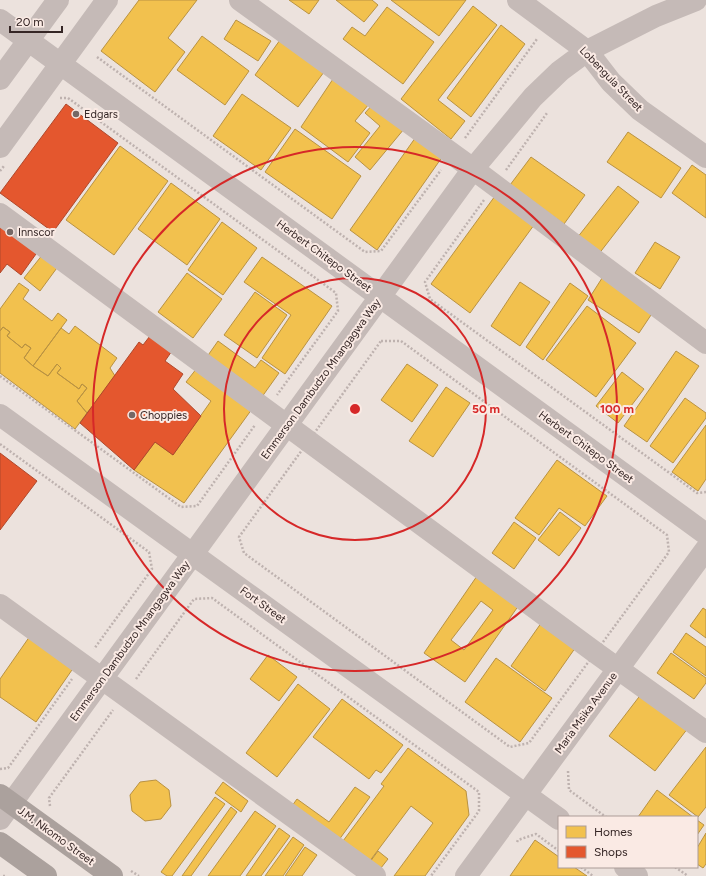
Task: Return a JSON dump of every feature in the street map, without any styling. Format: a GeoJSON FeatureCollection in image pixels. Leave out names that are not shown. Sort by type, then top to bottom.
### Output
{"type":"FeatureCollection","features":[{"type":"Feature","properties":{"kind":"highway","name":"J.M. Nkomo Street"},"geometry":{"type":"LineString","coordinates":[[4,806],[119,871]]}},
{"type":"Feature","properties":{"kind":"highway"},"geometry":{"type":"LineString","coordinates":[[0,843],[46,876]]}},
{"type":"Feature","properties":{"kind":"street"},"geometry":{"type":"LineString","coordinates":[[0,80],[58,0]]}},
{"type":"Feature","properties":{"kind":"street"},"geometry":{"type":"LineString","coordinates":[[2,156],[60,64],[107,0]]}},
{"type":"Feature","properties":{"kind":"street"},"geometry":{"type":"LineString","coordinates":[[240,0],[453,154],[706,343]]}},
{"type":"Feature","properties":{"kind":"street","name":"Lobengula Street"},"geometry":{"type":"LineString","coordinates":[[518,0],[586,51],[612,82],[640,110],[706,157]]}},
{"type":"Feature","properties":{"kind":"street","name":"Emmerson Dambudzo Mnangagwa Way"},"geometry":{"type":"LineString","coordinates":[[4,806],[102,679],[473,169],[533,97],[560,71],[586,51],[656,16],[696,0]]}},
{"type":"Feature","properties":{"kind":"street","name":"Herbert Chitepo Street"},"geometry":{"type":"LineString","coordinates":[[0,20],[706,534]]}},
{"type":"Feature","properties":{"kind":"street"},"geometry":{"type":"LineString","coordinates":[[0,214],[618,669],[706,732]]}},
{"type":"Feature","properties":{"kind":"street","name":"Fort Street"},"geometry":{"type":"LineString","coordinates":[[0,415],[558,818]]}},
{"type":"Feature","properties":{"kind":"street","name":"Maria Msika Avenue"},"geometry":{"type":"LineString","coordinates":[[466,876],[706,549]]}},
{"type":"Feature","properties":{"kind":"street"},"geometry":{"type":"LineString","coordinates":[[0,605],[375,876]]}},
{"type":"Feature","properties":{"kind":"street"},"geometry":{"type":"LineString","coordinates":[[626,868],[637,876]]}},
{"type":"Feature","properties":{"kind":"path"},"geometry":{"type":"LineString","coordinates":[[97,57],[365,252],[382,251],[540,35]]}},
{"type":"Feature","properties":{"kind":"path"},"geometry":{"type":"LineString","coordinates":[[0,376],[181,507],[197,506],[338,311],[336,293],[68,98],[57,99]]}},
{"type":"Feature","properties":{"kind":"path"},"geometry":{"type":"LineString","coordinates":[[549,111],[425,282],[430,299],[697,493],[706,492]]}},
{"type":"Feature","properties":{"kind":"path"},"geometry":{"type":"LineString","coordinates":[[0,171],[2,156]]}},
{"type":"Feature","properties":{"kind":"path"},"geometry":{"type":"LineString","coordinates":[[0,444],[148,552],[152,569],[8,768],[0,769]]}},
{"type":"Feature","properties":{"kind":"path"},"geometry":{"type":"LineString","coordinates":[[51,813],[49,798],[194,599],[212,598],[478,792],[479,811],[431,876]]}},
{"type":"Feature","properties":{"kind":"path"},"geometry":{"type":"LineString","coordinates":[[572,766],[568,772],[569,790],[605,816]]}},
{"type":"Feature","properties":{"kind":"path"},"geometry":{"type":"LineString","coordinates":[[514,846],[518,840],[536,834],[558,850]]}},
{"type":"Feature","properties":{"kind":"path"},"geometry":{"type":"LineString","coordinates":[[582,868],[593,876]]}},
{"type":"Feature","properties":{"kind":"path"},"geometry":{"type":"LineString","coordinates":[[676,868],[688,876]]}},
{"type":"Feature","properties":{"kind":"path"},"geometry":{"type":"LineString","coordinates":[[119,871],[139,876]]}},
{"type":"Feature","properties":{"kind":"building: Homes"},"geometry":{"type":"Polygon","coordinates":[[[139,0],[197,0],[168,38],[185,52],[155,92],[101,51],[139,0]]]}},
{"type":"Feature","properties":{"kind":"building: Homes"},"geometry":{"type":"Polygon","coordinates":[[[289,0],[319,0],[309,14],[289,0]]]}},
{"type":"Feature","properties":{"kind":"building: Homes"},"geometry":{"type":"Polygon","coordinates":[[[336,0],[372,0],[378,5],[364,22],[336,0]]]}},
{"type":"Feature","properties":{"kind":"building: Homes"},"geometry":{"type":"Polygon","coordinates":[[[391,0],[466,0],[439,36],[391,0]]]}},
{"type":"Feature","properties":{"kind":"building: Homes"},"geometry":{"type":"Polygon","coordinates":[[[473,6],[497,25],[438,100],[465,121],[451,139],[401,99],[473,6]]]}},
{"type":"Feature","properties":{"kind":"building: Homes"},"geometry":{"type":"Polygon","coordinates":[[[387,7],[434,42],[403,84],[343,39],[352,27],[365,36],[387,7]]]}},
{"type":"Feature","properties":{"kind":"building: Homes"},"geometry":{"type":"Polygon","coordinates":[[[236,20],[271,41],[258,61],[224,39],[236,20]]]}},
{"type":"Feature","properties":{"kind":"building: Homes"},"geometry":{"type":"Polygon","coordinates":[[[501,25],[525,44],[471,117],[447,98],[501,25]]]}},
{"type":"Feature","properties":{"kind":"building: Homes"},"geometry":{"type":"Polygon","coordinates":[[[202,36],[249,71],[225,105],[177,70],[202,36]]]}},
{"type":"Feature","properties":{"kind":"building: Homes"},"geometry":{"type":"Polygon","coordinates":[[[280,40],[324,72],[298,107],[255,75],[280,40]]]}},
{"type":"Feature","properties":{"kind":"building: Homes"},"geometry":{"type":"Polygon","coordinates":[[[335,76],[369,104],[355,121],[370,133],[348,162],[301,127],[335,76]]]}},
{"type":"Feature","properties":{"kind":"building: Homes"},"geometry":{"type":"Polygon","coordinates":[[[242,94],[291,128],[261,170],[213,136],[242,94]]]}},
{"type":"Feature","properties":{"kind":"building: Homes"},"geometry":{"type":"Polygon","coordinates":[[[373,104],[404,129],[370,170],[355,157],[380,126],[365,113],[373,104]]]}},
{"type":"Feature","properties":{"kind":"building: Homes"},"geometry":{"type":"Polygon","coordinates":[[[295,129],[361,176],[332,219],[265,172],[295,129]]]}},
{"type":"Feature","properties":{"kind":"building: Homes"},"geometry":{"type":"Polygon","coordinates":[[[628,132],[681,168],[661,198],[607,162],[628,132]]]}},
{"type":"Feature","properties":{"kind":"building: Homes"},"geometry":{"type":"Polygon","coordinates":[[[418,134],[445,153],[377,250],[350,230],[418,134]]]}},
{"type":"Feature","properties":{"kind":"building: Homes"},"geometry":{"type":"Polygon","coordinates":[[[120,146],[168,181],[114,255],[66,220],[120,146]]]}},
{"type":"Feature","properties":{"kind":"building: Homes"},"geometry":{"type":"Polygon","coordinates":[[[531,157],[585,195],[564,224],[510,185],[531,157]]]}},
{"type":"Feature","properties":{"kind":"building: Homes"},"geometry":{"type":"Polygon","coordinates":[[[692,165],[706,175],[706,218],[672,193],[692,165]]]}},
{"type":"Feature","properties":{"kind":"building: Homes"},"geometry":{"type":"Polygon","coordinates":[[[171,183],[220,219],[187,265],[138,229],[171,183]]]}},
{"type":"Feature","properties":{"kind":"building: Homes"},"geometry":{"type":"Polygon","coordinates":[[[618,186],[639,202],[598,255],[577,238],[618,186]]]}},
{"type":"Feature","properties":{"kind":"building: Homes"},"geometry":{"type":"Polygon","coordinates":[[[495,196],[534,225],[470,313],[431,284],[495,196]]]}},
{"type":"Feature","properties":{"kind":"building: Homes"},"geometry":{"type":"Polygon","coordinates":[[[222,222],[257,248],[223,295],[188,270],[222,222]]]}},
{"type":"Feature","properties":{"kind":"building: Homes"},"geometry":{"type":"Polygon","coordinates":[[[655,242],[680,257],[660,289],[635,273],[655,242]]]}},
{"type":"Feature","properties":{"kind":"building: Homes"},"geometry":{"type":"Polygon","coordinates":[[[47,249],[62,261],[40,291],[24,278],[47,249]]]}},
{"type":"Feature","properties":{"kind":"building: Homes"},"geometry":{"type":"Polygon","coordinates":[[[262,257],[332,306],[285,374],[262,358],[291,315],[244,282],[262,257]]]}},
{"type":"Feature","properties":{"kind":"building: Homes"},"geometry":{"type":"Polygon","coordinates":[[[187,273],[222,299],[193,338],[158,312],[187,273]]]}},
{"type":"Feature","properties":{"kind":"building: Homes"},"geometry":{"type":"Polygon","coordinates":[[[604,275],[655,309],[639,333],[588,300],[604,275]]]}},
{"type":"Feature","properties":{"kind":"building: Homes"},"geometry":{"type":"Polygon","coordinates":[[[520,282],[550,302],[520,346],[491,326],[520,282]]]}},
{"type":"Feature","properties":{"kind":"building: Homes"},"geometry":{"type":"Polygon","coordinates":[[[19,283],[29,290],[23,299],[52,321],[58,313],[67,320],[33,366],[24,358],[31,348],[25,344],[22,348],[7,336],[10,332],[3,327],[0,331],[0,309],[19,283]]]}},
{"type":"Feature","properties":{"kind":"building: Homes"},"geometry":{"type":"Polygon","coordinates":[[[570,283],[588,296],[543,360],[526,347],[570,283]]]}},
{"type":"Feature","properties":{"kind":"building: Homes"},"geometry":{"type":"Polygon","coordinates":[[[255,292],[287,315],[257,358],[224,335],[255,292]]]}},
{"type":"Feature","properties":{"kind":"building: Homes"},"geometry":{"type":"Polygon","coordinates":[[[587,306],[636,343],[596,397],[546,360],[587,306]]]}},
{"type":"Feature","properties":{"kind":"building: Homes"},"geometry":{"type":"Polygon","coordinates":[[[75,326],[117,358],[110,368],[115,376],[87,413],[77,401],[87,388],[82,384],[79,389],[57,373],[61,368],[57,364],[48,376],[33,366],[61,328],[69,334],[75,326]]]}},
{"type":"Feature","properties":{"kind":"building: Homes"},"geometry":{"type":"Polygon","coordinates":[[[3,327],[10,332],[7,336],[22,348],[25,344],[31,348],[24,358],[33,366],[48,376],[57,364],[61,368],[57,373],[79,389],[82,384],[87,388],[77,401],[87,413],[75,429],[0,373],[0,331],[3,327]]]}},
{"type":"Feature","properties":{"kind":"building: Homes"},"geometry":{"type":"Polygon","coordinates":[[[218,341],[255,368],[261,360],[279,373],[259,401],[204,361],[218,341]]]}},
{"type":"Feature","properties":{"kind":"building: Homes"},"geometry":{"type":"Polygon","coordinates":[[[676,351],[699,366],[647,442],[624,426],[676,351]]]}},
{"type":"Feature","properties":{"kind":"building: Homes"},"geometry":{"type":"Polygon","coordinates":[[[407,364],[438,385],[412,422],[381,400],[407,364]]]}},
{"type":"Feature","properties":{"kind":"building: Homes"},"geometry":{"type":"Polygon","coordinates":[[[197,368],[252,409],[184,503],[134,470],[155,442],[173,455],[211,401],[186,382],[197,368]]]}},
{"type":"Feature","properties":{"kind":"building: Homes"},"geometry":{"type":"Polygon","coordinates":[[[622,372],[644,389],[618,423],[596,406],[622,372]]]}},
{"type":"Feature","properties":{"kind":"building: Homes"},"geometry":{"type":"Polygon","coordinates":[[[446,387],[470,403],[433,457],[409,441],[446,387]]]}},
{"type":"Feature","properties":{"kind":"building: Homes"},"geometry":{"type":"Polygon","coordinates":[[[685,398],[706,413],[706,418],[673,463],[650,446],[685,398]]]}},
{"type":"Feature","properties":{"kind":"building: Homes"},"geometry":{"type":"Polygon","coordinates":[[[706,425],[706,479],[698,491],[672,472],[706,425]]]}},
{"type":"Feature","properties":{"kind":"building: Homes"},"geometry":{"type":"Polygon","coordinates":[[[557,460],[607,496],[585,526],[559,508],[539,535],[515,518],[557,460]]]}},
{"type":"Feature","properties":{"kind":"building: Homes"},"geometry":{"type":"Polygon","coordinates":[[[560,512],[581,528],[559,556],[538,540],[560,512]]]}},
{"type":"Feature","properties":{"kind":"building: Homes"},"geometry":{"type":"Polygon","coordinates":[[[514,522],[536,538],[514,569],[492,553],[514,522]]]}},
{"type":"Feature","properties":{"kind":"building: Homes"},"geometry":{"type":"Polygon","coordinates":[[[477,576],[519,605],[465,682],[424,653],[477,576]],[[481,601],[451,640],[464,650],[493,610],[481,601]]]}},
{"type":"Feature","properties":{"kind":"building: Homes"},"geometry":{"type":"Polygon","coordinates":[[[703,608],[706,610],[706,638],[690,626],[703,608]]]}},
{"type":"Feature","properties":{"kind":"building: Homes"},"geometry":{"type":"Polygon","coordinates":[[[544,619],[578,644],[545,691],[511,666],[544,619]]]}},
{"type":"Feature","properties":{"kind":"building: Homes"},"geometry":{"type":"Polygon","coordinates":[[[686,633],[706,647],[706,676],[673,652],[686,633]]]}},
{"type":"Feature","properties":{"kind":"building: Homes"},"geometry":{"type":"Polygon","coordinates":[[[30,636],[74,667],[36,722],[0,697],[0,679],[30,636]]]}},
{"type":"Feature","properties":{"kind":"building: Homes"},"geometry":{"type":"Polygon","coordinates":[[[671,653],[706,678],[706,683],[694,699],[657,673],[671,653]]]}},
{"type":"Feature","properties":{"kind":"building: Homes"},"geometry":{"type":"Polygon","coordinates":[[[268,655],[297,677],[279,701],[250,679],[268,655]]]}},
{"type":"Feature","properties":{"kind":"building: Homes"},"geometry":{"type":"Polygon","coordinates":[[[496,658],[552,698],[520,742],[465,702],[496,658]]]}},
{"type":"Feature","properties":{"kind":"building: Homes"},"geometry":{"type":"Polygon","coordinates":[[[298,684],[330,709],[277,777],[246,753],[298,684]]]}},
{"type":"Feature","properties":{"kind":"building: Homes"},"geometry":{"type":"Polygon","coordinates":[[[642,693],[688,728],[655,771],[609,736],[642,693]]]}},
{"type":"Feature","properties":{"kind":"building: Homes"},"geometry":{"type":"Polygon","coordinates":[[[342,699],[403,745],[381,773],[376,770],[369,779],[313,737],[342,699]]]}},
{"type":"Feature","properties":{"kind":"building: Homes"},"geometry":{"type":"Polygon","coordinates":[[[706,747],[706,807],[698,817],[669,795],[706,747]]]}},
{"type":"Feature","properties":{"kind":"building: Homes"},"geometry":{"type":"Polygon","coordinates":[[[408,748],[466,791],[469,815],[425,876],[394,876],[433,823],[411,806],[366,866],[340,845],[384,786],[381,784],[408,748]]]}},
{"type":"Feature","properties":{"kind":"building: Homes"},"geometry":{"type":"Polygon","coordinates":[[[156,780],[169,790],[171,806],[161,819],[145,821],[132,811],[130,795],[140,782],[156,780]]]}},
{"type":"Feature","properties":{"kind":"building: Homes"},"geometry":{"type":"Polygon","coordinates":[[[223,782],[248,801],[241,812],[215,793],[223,782]]]}},
{"type":"Feature","properties":{"kind":"building: Homes"},"geometry":{"type":"Polygon","coordinates":[[[355,787],[370,797],[336,844],[289,810],[297,799],[329,822],[355,787]]]}},
{"type":"Feature","properties":{"kind":"building: Homes"},"geometry":{"type":"Polygon","coordinates":[[[657,790],[692,816],[639,816],[657,790]]]}},
{"type":"Feature","properties":{"kind":"building: Homes"},"geometry":{"type":"Polygon","coordinates":[[[215,797],[225,804],[172,876],[167,876],[161,872],[215,797]]]}},
{"type":"Feature","properties":{"kind":"building: Homes"},"geometry":{"type":"Polygon","coordinates":[[[231,807],[237,812],[191,876],[182,876],[231,807]]]}},
{"type":"Feature","properties":{"kind":"building: Homes"},"geometry":{"type":"Polygon","coordinates":[[[255,811],[276,826],[240,876],[208,876],[255,811]]]}},
{"type":"Feature","properties":{"kind":"building: Homes"},"geometry":{"type":"Polygon","coordinates":[[[698,821],[704,825],[698,834],[698,821]]]}},
{"type":"Feature","properties":{"kind":"building: Homes"},"geometry":{"type":"Polygon","coordinates":[[[279,828],[290,836],[261,876],[246,876],[279,828]]]}},
{"type":"Feature","properties":{"kind":"building: Homes"},"geometry":{"type":"Polygon","coordinates":[[[706,833],[706,864],[703,868],[698,865],[698,846],[706,833]]]}},
{"type":"Feature","properties":{"kind":"building: Homes"},"geometry":{"type":"Polygon","coordinates":[[[293,837],[304,845],[283,876],[265,876],[293,837]]]}},
{"type":"Feature","properties":{"kind":"building: Homes"},"geometry":{"type":"Polygon","coordinates":[[[535,840],[558,856],[558,868],[575,868],[587,876],[510,876],[535,840]]]}},
{"type":"Feature","properties":{"kind":"building: Homes"},"geometry":{"type":"Polygon","coordinates":[[[305,847],[317,855],[302,876],[285,876],[305,847]]]}},
{"type":"Feature","properties":{"kind":"building: Homes"},"geometry":{"type":"Polygon","coordinates":[[[378,851],[388,859],[377,873],[367,866],[378,851]]]}},
{"type":"Feature","properties":{"kind":"building: Shops"},"geometry":{"type":"Polygon","coordinates":[[[66,104],[118,143],[53,232],[0,193],[66,104]]]}},
{"type":"Feature","properties":{"kind":"building: Shops","name":"Innscor"},"geometry":{"type":"Polygon","coordinates":[[[0,217],[41,247],[21,275],[7,264],[0,273],[0,217]]]}},
{"type":"Feature","properties":{"kind":"building: Shops"},"geometry":{"type":"Polygon","coordinates":[[[153,332],[174,348],[165,361],[183,374],[173,389],[201,416],[173,455],[155,442],[134,470],[80,423],[139,342],[143,345],[153,332]]]}},
{"type":"Feature","properties":{"kind":"building: Shops"},"geometry":{"type":"Polygon","coordinates":[[[0,453],[37,481],[0,530],[0,453]]]}},
{"type":"Feature","properties":{"kind":"place","name":"Edgars"},"geometry":{"type":"Point","coordinates":[76,114]}},
{"type":"Feature","properties":{"kind":"place","name":"Innscor"},"geometry":{"type":"Point","coordinates":[10,232]}},
{"type":"Feature","properties":{"kind":"place","name":"Choppies"},"geometry":{"type":"Point","coordinates":[132,415]}}]}
